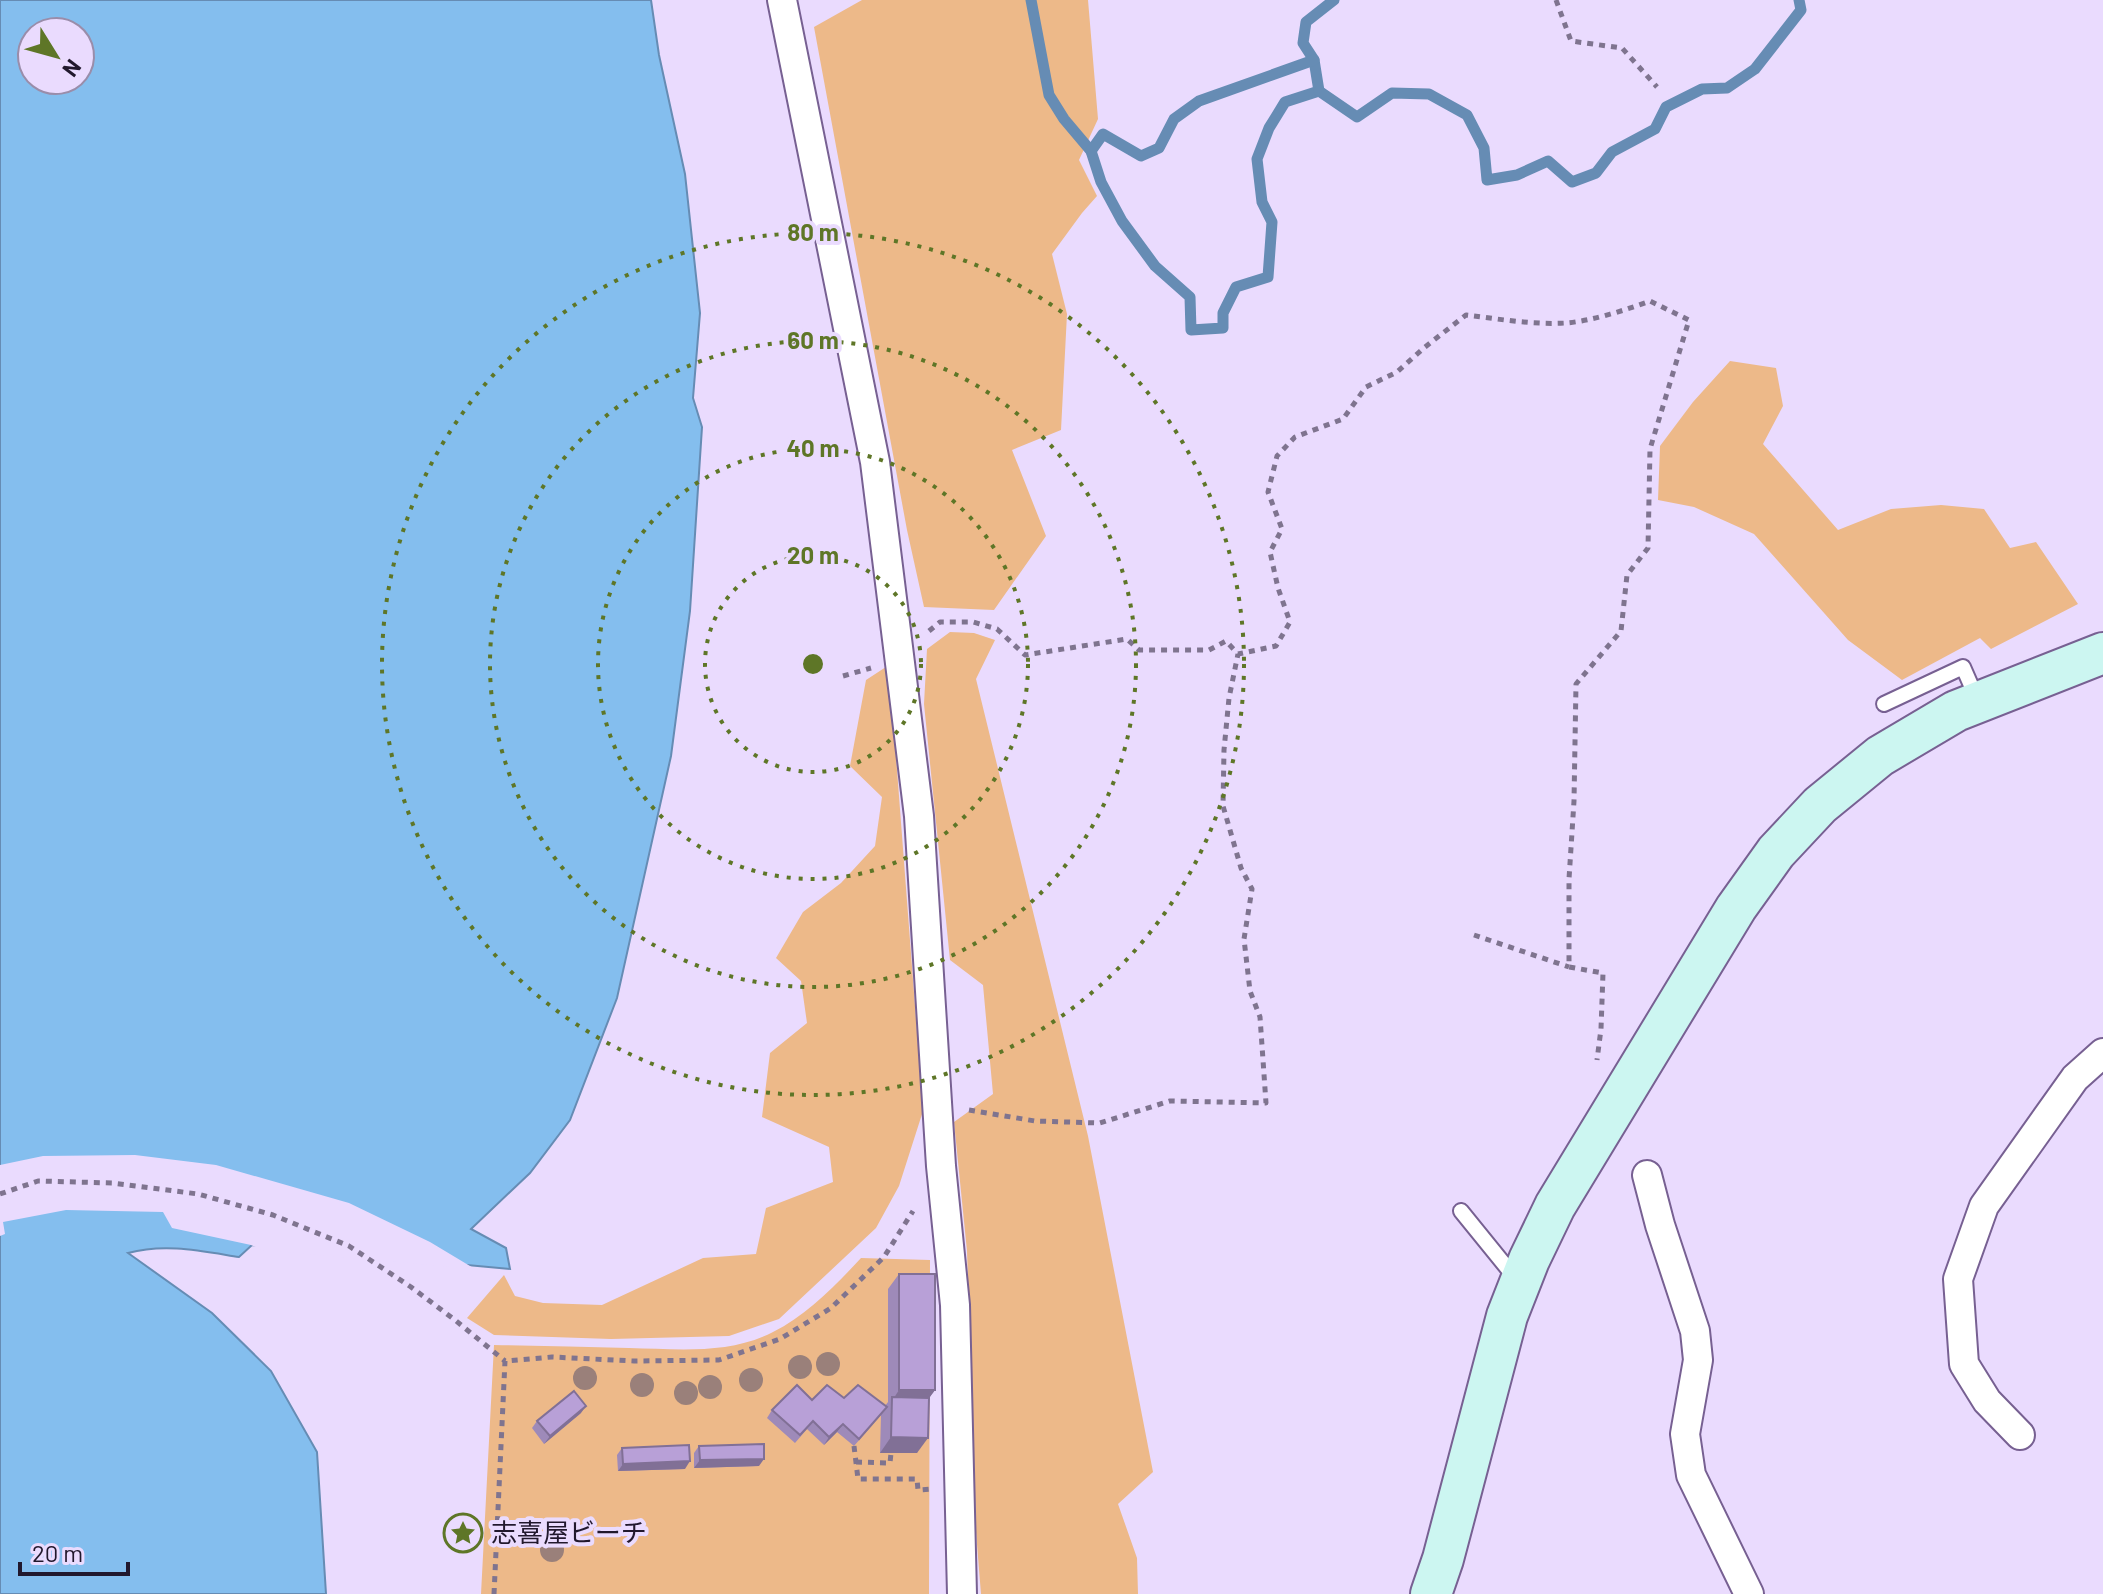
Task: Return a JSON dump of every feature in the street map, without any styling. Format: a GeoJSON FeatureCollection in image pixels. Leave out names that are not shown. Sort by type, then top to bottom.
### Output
{"type":"FeatureCollection","features":[{"type":"Feature","properties":{"kind":"street"},"geometry":{"type":"LineString","coordinates":[[782,0],[875,462],[919,816],[936,1105],[955,1305],[962,1594]]}},
{"type":"Feature","properties":{"kind":"street"},"geometry":{"type":"LineString","coordinates":[[1431,1594],[1507,1316],[1529,1260],[1555,1206],[1736,908],[1776,852],[1820,805],[1880,756],[1956,711],[2103,653]]}},
{"type":"Feature","properties":{"kind":"street"},"geometry":{"type":"LineString","coordinates":[[2020,1435],[1987,1401],[1964,1364],[1958,1279],[1984,1206],[2075,1078],[2103,1053]]}},
{"type":"Feature","properties":{"kind":"street"},"geometry":{"type":"LineString","coordinates":[[1647,1175],[1695,1331],[1698,1360],[1685,1434],[1691,1475],[1749,1594]]}},
{"type":"Feature","properties":{"kind":"lane"},"geometry":{"type":"LineString","coordinates":[[1884,704],[1963,667],[1979,703]]}},
{"type":"Feature","properties":{"kind":"lane"},"geometry":{"type":"LineString","coordinates":[[1461,1211],[1519,1284]]}},
{"type":"Feature","properties":{"kind":"path"},"geometry":{"type":"LineString","coordinates":[[1556,0],[1571,41],[1622,48],[1657,87]]}},
{"type":"Feature","properties":{"kind":"path"},"geometry":{"type":"LineString","coordinates":[[1238,654],[1276,646],[1290,622],[1270,552],[1282,529],[1268,492],[1277,456],[1295,437],[1343,419],[1366,387],[1397,372],[1466,315],[1566,323],[1650,301],[1689,320],[1650,449],[1648,548],[1627,575],[1621,631],[1576,684],[1569,967]]}},
{"type":"Feature","properties":{"kind":"path"},"geometry":{"type":"LineString","coordinates":[[899,658],[940,622],[973,622],[997,629],[1025,655],[1127,639],[1139,650],[1209,650],[1226,641],[1238,654]]}},
{"type":"Feature","properties":{"kind":"path"},"geometry":{"type":"LineString","coordinates":[[936,1105],[1035,1121],[1100,1123],[1170,1101],[1266,1103],[1260,1017],[1250,991],[1244,939],[1252,889],[1241,868],[1223,806],[1229,698],[1238,654]]}},
{"type":"Feature","properties":{"kind":"path"},"geometry":{"type":"LineString","coordinates":[[1474,935],[1569,967],[1603,973],[1596,1064],[1600,1086],[1611,1114]]}},
{"type":"Feature","properties":{"kind":"path"},"geometry":{"type":"LineString","coordinates":[[0,1194],[38,1181],[112,1183],[198,1194],[273,1215],[349,1246],[444,1312],[505,1361],[552,1357],[634,1361],[719,1360],[780,1339],[831,1308],[884,1257],[941,1166]]}},
{"type":"Feature","properties":{"kind":"path"},"geometry":{"type":"LineString","coordinates":[[494,1594],[505,1361]]}},
{"type":"Feature","properties":{"kind":"path"},"geometry":{"type":"LineString","coordinates":[[854,1446],[858,1479],[917,1479],[918,1490],[960,1488]]}},
{"type":"Feature","properties":{"kind":"path"},"geometry":{"type":"LineString","coordinates":[[856,1462],[890,1463],[891,1453]]}},
{"type":"Feature","properties":{"kind":"shaded area"},"geometry":{"type":"Polygon","coordinates":[[[862,0],[1088,0],[1098,119],[1079,160],[1097,196],[1052,254],[1067,314],[1061,430],[1012,450],[1046,536],[994,610],[924,607],[907,530],[814,27],[862,0]]]}},
{"type":"Feature","properties":{"kind":"shaded area"},"geometry":{"type":"Polygon","coordinates":[[[1730,361],[1776,368],[1783,406],[1763,444],[1838,530],[1891,509],[1941,505],[1984,509],[2010,548],[2036,542],[2078,604],[1991,649],[1980,638],[1902,680],[1848,640],[1754,534],[1694,507],[1658,500],[1660,446],[1693,402],[1730,361]]]}},
{"type":"Feature","properties":{"kind":"shaded area"},"geometry":{"type":"Polygon","coordinates":[[[950,632],[974,633],[995,640],[976,679],[1088,1136],[1153,1472],[1118,1504],[1137,1558],[1138,1594],[981,1594],[976,1532],[967,1251],[954,1122],[993,1094],[983,985],[950,960],[924,704],[927,649],[950,632]]]}},
{"type":"Feature","properties":{"kind":"shaded area"},"geometry":{"type":"Polygon","coordinates":[[[889,665],[923,1111],[899,1186],[876,1228],[779,1319],[729,1336],[611,1339],[494,1335],[467,1318],[504,1275],[515,1296],[543,1303],[602,1305],[703,1258],[756,1254],[766,1208],[833,1182],[829,1147],[762,1117],[770,1053],[807,1023],[801,981],[776,958],[803,912],[841,883],[875,846],[882,797],[850,766],[866,680],[889,665]]]}},
{"type":"Feature","properties":{"kind":"shaded area"},"geometry":{"type":"Polygon","coordinates":[[[861,1258],[930,1260],[929,1594],[481,1594],[494,1345],[684,1349],[739,1344],[773,1332],[797,1317],[831,1289],[861,1258]]]}},
{"type":"Feature","properties":{"kind":"water"},"geometry":{"type":"Polygon","coordinates":[[[0,0],[651,0],[659,55],[685,174],[700,313],[693,398],[702,427],[690,611],[671,756],[617,998],[570,1120],[530,1173],[471,1229],[506,1248],[510,1269],[252,1245],[239,1257],[169,1248],[128,1253],[212,1313],[271,1371],[317,1452],[326,1594],[0,1594],[0,0]]]}},
{"type":"Feature","properties":{"kind":"pier"},"geometry":{"type":"Polygon","coordinates":[[[135,1155],[216,1165],[349,1203],[430,1242],[475,1269],[262,1250],[172,1228],[163,1212],[66,1210],[3,1222],[5,1234],[0,1236],[0,1165],[43,1156],[135,1155]]]}},
{"type":"Feature","properties":{"kind":"building"},"geometry":{"type":"Polygon","coordinates":[[[899,1274],[935,1274],[935,1390],[899,1390],[899,1274]]]}},
{"type":"Feature","properties":{"kind":"building"},"geometry":{"type":"Polygon","coordinates":[[[797,1385],[812,1400],[827,1385],[844,1398],[858,1385],[887,1407],[859,1439],[843,1424],[829,1437],[813,1421],[800,1435],[772,1410],[797,1385]]]}},
{"type":"Feature","properties":{"kind":"building"},"geometry":{"type":"Polygon","coordinates":[[[574,1391],[586,1406],[550,1436],[537,1421],[574,1391]]]}},
{"type":"Feature","properties":{"kind":"building"},"geometry":{"type":"Polygon","coordinates":[[[892,1397],[929,1398],[928,1438],[891,1437],[892,1397]]]}},
{"type":"Feature","properties":{"kind":"building"},"geometry":{"type":"Polygon","coordinates":[[[764,1444],[764,1459],[700,1460],[699,1446],[764,1444]]]}},
{"type":"Feature","properties":{"kind":"building"},"geometry":{"type":"Polygon","coordinates":[[[689,1445],[690,1461],[623,1464],[622,1448],[689,1445]]]}},
{"type":"Feature","properties":{"kind":"waterway"},"geometry":{"type":"LineString","coordinates":[[1031,0],[1049,95],[1091,151],[1101,182],[1122,221],[1155,266],[1190,297],[1191,330],[1223,328],[1223,313],[1236,287],[1268,277],[1272,222],[1262,202],[1257,159],[1269,128],[1285,102],[1319,91],[1314,60],[1303,43],[1306,22],[1334,0]]}},
{"type":"Feature","properties":{"kind":"waterway"},"geometry":{"type":"LineString","coordinates":[[1319,91],[1357,117],[1392,93],[1429,94],[1467,115],[1484,148],[1487,180],[1517,175],[1548,161],[1572,182],[1596,173],[1612,152],[1655,129],[1666,107],[1702,89],[1727,88],[1755,69],[1801,10],[1799,0]]}},
{"type":"Feature","properties":{"kind":"waterway"},"geometry":{"type":"LineString","coordinates":[[1091,151],[1103,134],[1141,156],[1159,148],[1174,119],[1199,101],[1314,60]]}},
{"type":"Feature","properties":{"kind":"place","name":"志喜屋ビーチ"},"geometry":{"type":"Point","coordinates":[463,1533]}}]}
